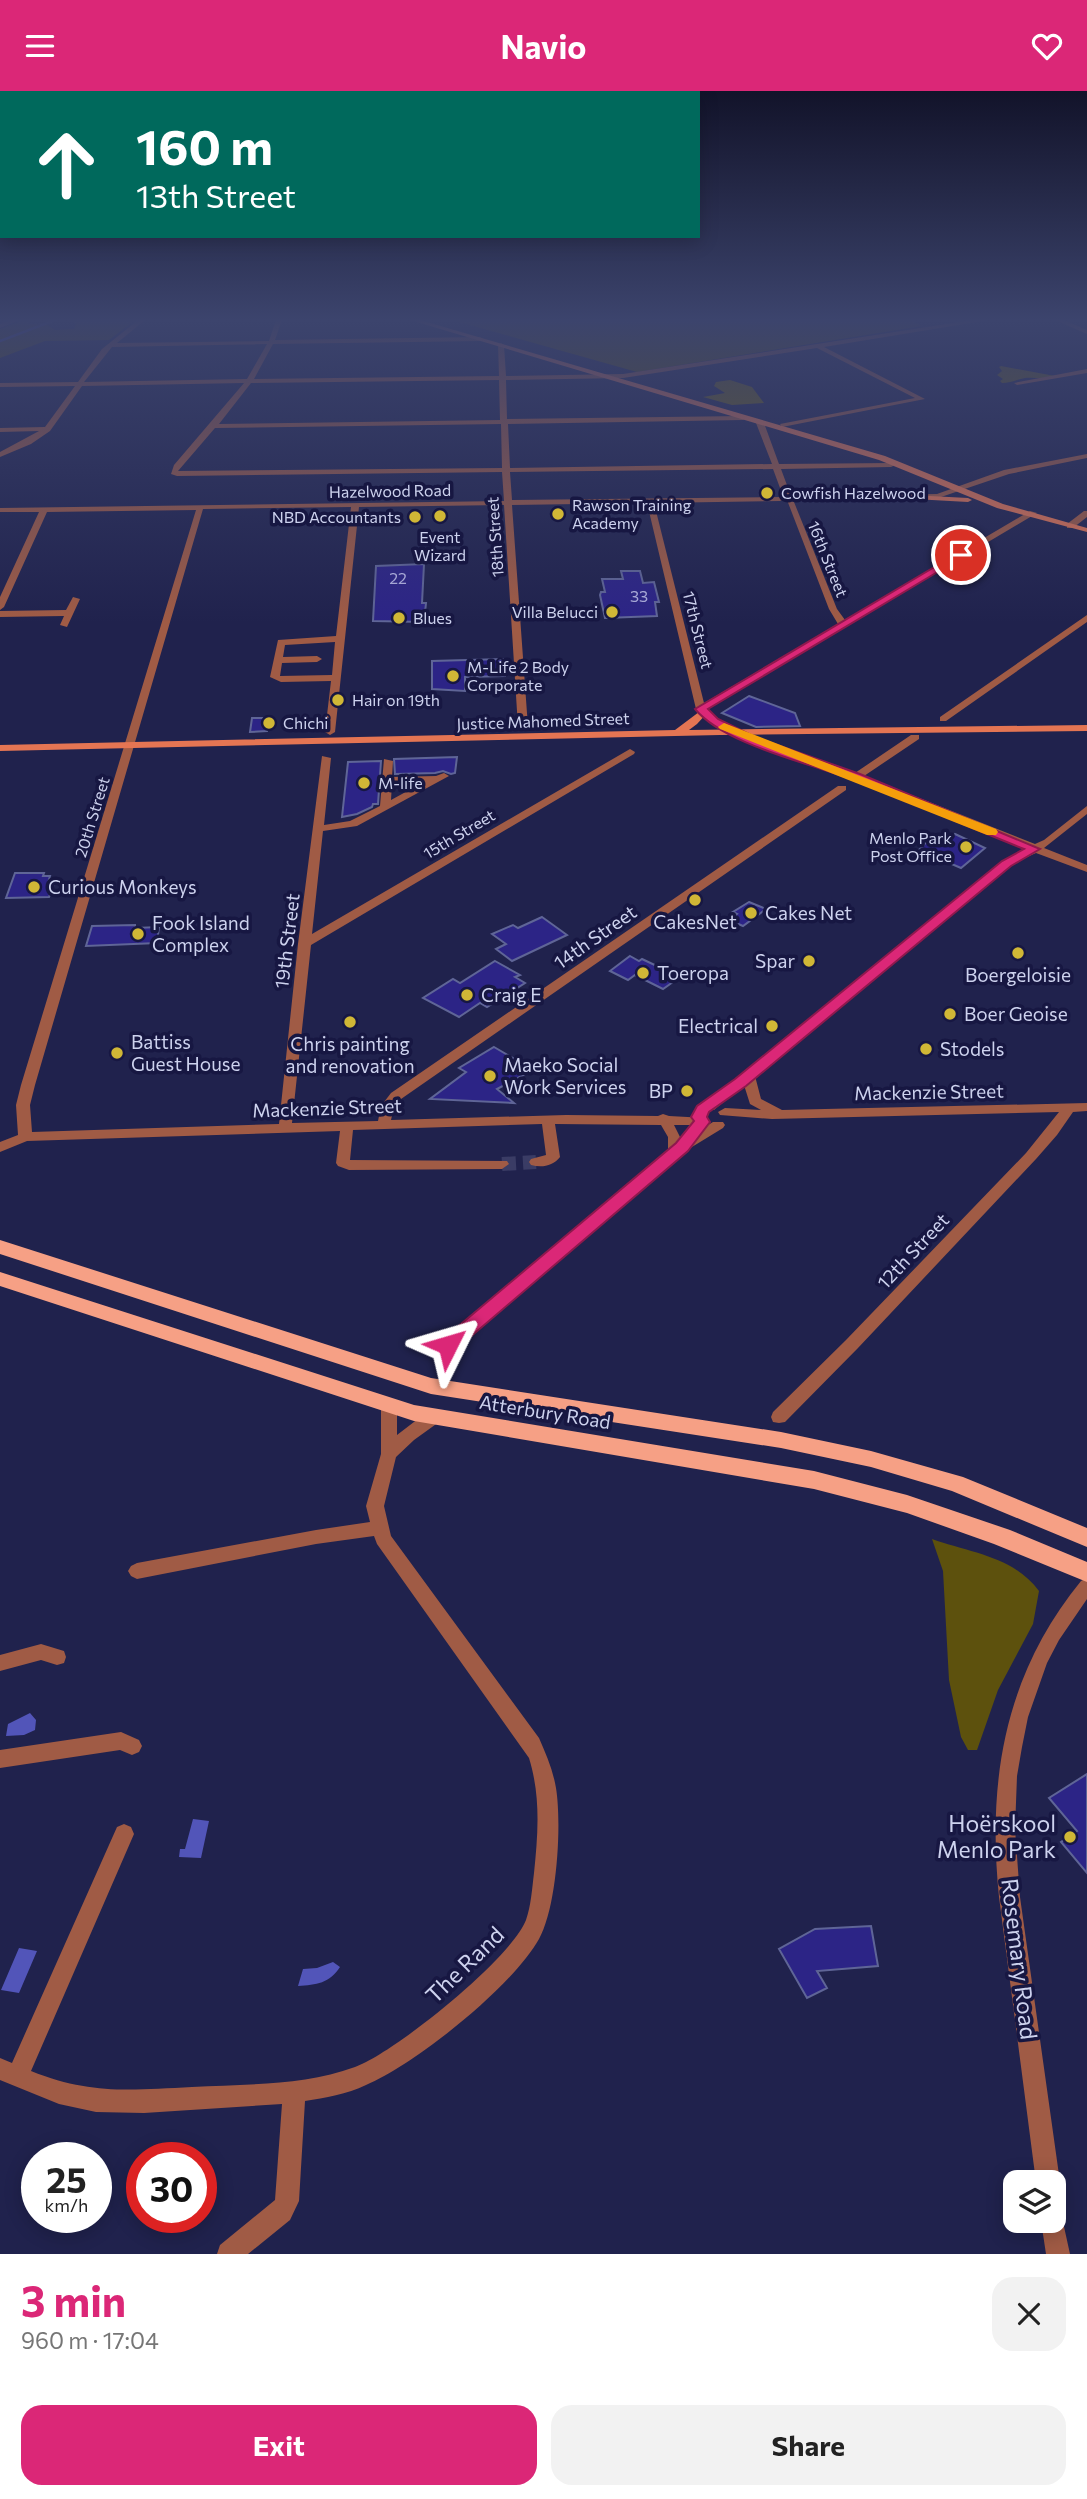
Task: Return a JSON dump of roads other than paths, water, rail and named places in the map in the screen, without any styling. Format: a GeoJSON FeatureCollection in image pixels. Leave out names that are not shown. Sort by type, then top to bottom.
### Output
{"type":"FeatureCollection","features":[{"type":"Feature","properties":{"kind":"main road"},"geometry":{"type":"LineString","coordinates":[[752,421],[781,427]]}},
{"type":"Feature","properties":{"kind":"main road"},"geometry":{"type":"LineString","coordinates":[[753,421],[760,423]]}},
{"type":"Feature","properties":{"kind":"main road"},"geometry":{"type":"LineString","coordinates":[[755,421],[903,464],[1000,506]]}},
{"type":"Feature","properties":{"kind":"main road"},"geometry":{"type":"LineString","coordinates":[[763,432],[781,427]]}},
{"type":"Feature","properties":{"kind":"main road"},"geometry":{"type":"LineString","coordinates":[[962,489],[1030,514]]}},
{"type":"Feature","properties":{"kind":"main road"},"geometry":{"type":"LineString","coordinates":[[914,498],[960,499],[1000,506],[1087,530]]}},
{"type":"Feature","properties":{"kind":"main road"},"geometry":{"type":"LineString","coordinates":[[676,733],[694,722],[702,710]]}},
{"type":"Feature","properties":{"kind":"main road","name":"Justice Mahomed Street"},"geometry":{"type":"LineString","coordinates":[[0,755],[676,733],[1087,728]]}},
{"type":"Feature","properties":{"kind":"main road","name":"Justice Mahomed Street"},"geometry":{"type":"LineString","coordinates":[[0,748],[129,749],[1087,733]]}},
{"type":"Feature","properties":{"kind":"main road","name":"Atterbury Road"},"geometry":{"type":"LineString","coordinates":[[4,1248],[431,1386],[781,1440],[871,1459],[956,1483],[1033,1513],[1087,1538]]}},
{"type":"Feature","properties":{"kind":"main road","name":"Atterbury Road"},"geometry":{"type":"LineString","coordinates":[[0,1279],[389,1405],[433,1416],[814,1480],[907,1504],[1002,1537],[1087,1572]]}},
{"type":"Feature","properties":{"kind":"street"},"geometry":{"type":"LineString","coordinates":[[0,455],[28,442],[47,429],[53,421]]}},
{"type":"Feature","properties":{"kind":"street"},"geometry":{"type":"LineString","coordinates":[[216,421],[175,470],[177,474],[891,465]]}},
{"type":"Feature","properties":{"kind":"street"},"geometry":{"type":"LineString","coordinates":[[212,426],[538,421]]}},
{"type":"Feature","properties":{"kind":"street"},"geometry":{"type":"LineString","coordinates":[[781,427],[812,421]]}},
{"type":"Feature","properties":{"kind":"street","name":"18th Street"},"geometry":{"type":"LineString","coordinates":[[504,422],[523,727]]}},
{"type":"Feature","properties":{"kind":"street","name":"16th Street"},"geometry":{"type":"LineString","coordinates":[[760,423],[788,499],[834,609],[844,626]]}},
{"type":"Feature","properties":{"kind":"street"},"geometry":{"type":"LineString","coordinates":[[0,430],[47,429]]}},
{"type":"Feature","properties":{"kind":"street","name":"Hazelwood Road"},"geometry":{"type":"LineString","coordinates":[[0,510],[914,498],[962,489],[1006,472],[1087,456]]}},
{"type":"Feature","properties":{"kind":"street","name":"17th Street"},"geometry":{"type":"LineString","coordinates":[[650,501],[702,710]]}},
{"type":"Feature","properties":{"kind":"street"},"geometry":{"type":"LineString","coordinates":[[330,732],[355,506]]}},
{"type":"Feature","properties":{"kind":"street","name":"20th Street"},"geometry":{"type":"LineString","coordinates":[[25,1137],[23,1105],[28,1085],[200,507]]}},
{"type":"Feature","properties":{"kind":"street"},"geometry":{"type":"LineString","coordinates":[[0,607],[44,510]]}},
{"type":"Feature","properties":{"kind":"street"},"geometry":{"type":"LineString","coordinates":[[1069,525],[1087,513]]}},
{"type":"Feature","properties":{"kind":"street"},"geometry":{"type":"LineString","coordinates":[[1030,514],[702,710],[714,722],[751,740],[856,777],[1087,869]]}},
{"type":"Feature","properties":{"kind":"street"},"geometry":{"type":"LineString","coordinates":[[64,625],[76,599]]}},
{"type":"Feature","properties":{"kind":"street"},"geometry":{"type":"LineString","coordinates":[[0,614],[70,613]]}},
{"type":"Feature","properties":{"kind":"street"},"geometry":{"type":"LineString","coordinates":[[943,719],[1087,618]]}},
{"type":"Feature","properties":{"kind":"street"},"geometry":{"type":"LineString","coordinates":[[336,678],[276,679],[277,660],[282,641],[340,639]]}},
{"type":"Feature","properties":{"kind":"street"},"geometry":{"type":"LineString","coordinates":[[277,660],[317,659]]}},
{"type":"Feature","properties":{"kind":"street"},"geometry":{"type":"LineString","coordinates":[[856,777],[915,737]]}},
{"type":"Feature","properties":{"kind":"street","name":"15th Street"},"geometry":{"type":"LineString","coordinates":[[304,944],[629,752]]}},
{"type":"Feature","properties":{"kind":"street","name":"19th Street"},"geometry":{"type":"LineString","coordinates":[[285,1128],[326,758]]}},
{"type":"Feature","properties":{"kind":"street"},"geometry":{"type":"LineString","coordinates":[[385,807],[388,761]]}},
{"type":"Feature","properties":{"kind":"street"},"geometry":{"type":"LineString","coordinates":[[318,829],[353,824],[441,778],[387,781]]}},
{"type":"Feature","properties":{"kind":"street","name":"14th Street"},"geometry":{"type":"LineString","coordinates":[[383,1126],[388,1106],[396,1096],[842,788]]}},
{"type":"Feature","properties":{"kind":"street"},"geometry":{"type":"LineString","coordinates":[[679,1150],[704,1115],[745,1079],[1006,863],[1048,842],[1087,809]]}},
{"type":"Feature","properties":{"kind":"street"},"geometry":{"type":"LineString","coordinates":[[745,1079],[755,1101],[777,1115]]}},
{"type":"Feature","properties":{"kind":"street"},"geometry":{"type":"LineString","coordinates":[[448,1345],[679,1150],[722,1117],[745,1079]]}},
{"type":"Feature","properties":{"kind":"street","name":"12th Street"},"geometry":{"type":"LineString","coordinates":[[779,1417],[1031,1156],[1069,1107]]}},
{"type":"Feature","properties":{"kind":"street","name":"Mackenzie Street"},"geometry":{"type":"LineString","coordinates":[[0,1147],[25,1137],[704,1115],[722,1117],[1087,1107]]}},
{"type":"Feature","properties":{"kind":"street"},"geometry":{"type":"LineString","coordinates":[[660,1118],[675,1137],[679,1150]]}},
{"type":"Feature","properties":{"kind":"street"},"geometry":{"type":"LineString","coordinates":[[536,1162],[548,1161],[553,1157],[548,1120]]}},
{"type":"Feature","properties":{"kind":"street"},"geometry":{"type":"LineString","coordinates":[[347,1126],[343,1163],[349,1165],[502,1164]]}},
{"type":"Feature","properties":{"kind":"street"},"geometry":{"type":"LineString","coordinates":[[137,1571],[378,1528],[375,1506],[389,1454],[389,1405]]}},
{"type":"Feature","properties":{"kind":"street"},"geometry":{"type":"LineString","coordinates":[[389,1454],[433,1416]]}},
{"type":"Feature","properties":{"kind":"street","name":"The Rand"},"geometry":{"type":"LineString","coordinates":[[8,2073],[75,2097],[108,2102],[295,2091],[358,2077],[374,2071],[405,2049],[509,1962],[533,1928],[539,1910],[548,1808],[546,1784],[539,1756],[505,1705],[393,1554],[378,1528]]}},
{"type":"Feature","properties":{"kind":"street","name":"Rosemary Road"},"geometry":{"type":"LineString","coordinates":[[1046,2170],[1010,1896],[1005,1806],[1020,1710],[1047,1645],[1067,1609],[1087,1586]]}},
{"type":"Feature","properties":{"kind":"street"},"geometry":{"type":"LineString","coordinates":[[0,1663],[41,1652],[57,1657]]}},
{"type":"Feature","properties":{"kind":"street"},"geometry":{"type":"LineString","coordinates":[[0,1759],[121,1741],[132,1746]]}},
{"type":"Feature","properties":{"kind":"street"},"geometry":{"type":"LineString","coordinates":[[8,2073],[124,1834]]}},
{"type":"Feature","properties":{"kind":"street"},"geometry":{"type":"LineString","coordinates":[[229,2254],[282,2212],[287,2201],[295,2091]]}},
{"type":"Feature","properties":{"kind":"street"},"geometry":{"type":"LineString","coordinates":[[1055,2233],[1058,2254]]}},
{"type":"Feature","properties":{"kind":"tunnel"},"geometry":{"type":"LineString","coordinates":[[502,1164],[536,1162]]}},
{"type":"Feature","properties":{"kind":"place","name":"Cowfish Hazelwood"},"geometry":{"type":"Point","coordinates":[767,493]}},
{"type":"Feature","properties":{"kind":"place","name":"Rawson Training Academy"},"geometry":{"type":"Point","coordinates":[558,514]}},
{"type":"Feature","properties":{"kind":"place","name":"Event Wizard"},"geometry":{"type":"Point","coordinates":[440,516]}},
{"type":"Feature","properties":{"kind":"place","name":"NBD Accountants"},"geometry":{"type":"Point","coordinates":[415,517]}},
{"type":"Feature","properties":{"kind":"place","name":"Villa Belucci"},"geometry":{"type":"Point","coordinates":[612,612]}},
{"type":"Feature","properties":{"kind":"place","name":"Blues"},"geometry":{"type":"Point","coordinates":[399,618]}},
{"type":"Feature","properties":{"kind":"place","name":"M-Life 2 Body Corporate"},"geometry":{"type":"Point","coordinates":[453,676]}},
{"type":"Feature","properties":{"kind":"place","name":"Hair on 19th"},"geometry":{"type":"Point","coordinates":[338,700]}},
{"type":"Feature","properties":{"kind":"place","name":"Chichi"},"geometry":{"type":"Point","coordinates":[269,723]}},
{"type":"Feature","properties":{"kind":"place","name":"M-life"},"geometry":{"type":"Point","coordinates":[364,783]}},
{"type":"Feature","properties":{"kind":"place","name":"Menlo Park Post Office"},"geometry":{"type":"Point","coordinates":[966,847]}},
{"type":"Feature","properties":{"kind":"place","name":"Curious Monkeys"},"geometry":{"type":"Point","coordinates":[34,887]}},
{"type":"Feature","properties":{"kind":"place","name":"CakesNet"},"geometry":{"type":"Point","coordinates":[695,900]}},
{"type":"Feature","properties":{"kind":"place","name":"Cakes Net"},"geometry":{"type":"Point","coordinates":[751,913]}},
{"type":"Feature","properties":{"kind":"place","name":"Fook Island Complex"},"geometry":{"type":"Point","coordinates":[138,934]}},
{"type":"Feature","properties":{"kind":"place","name":"Boergeloisie"},"geometry":{"type":"Point","coordinates":[1018,953]}},
{"type":"Feature","properties":{"kind":"place","name":"Spar"},"geometry":{"type":"Point","coordinates":[809,961]}},
{"type":"Feature","properties":{"kind":"place","name":"Toeropa"},"geometry":{"type":"Point","coordinates":[643,973]}},
{"type":"Feature","properties":{"kind":"place","name":"Craig E"},"geometry":{"type":"Point","coordinates":[467,995]}},
{"type":"Feature","properties":{"kind":"place","name":"Boer Geoise"},"geometry":{"type":"Point","coordinates":[950,1014]}},
{"type":"Feature","properties":{"kind":"place","name":"Chris painting and renovation"},"geometry":{"type":"Point","coordinates":[350,1022]}},
{"type":"Feature","properties":{"kind":"place","name":"Electrical"},"geometry":{"type":"Point","coordinates":[772,1026]}},
{"type":"Feature","properties":{"kind":"place","name":"Stodels"},"geometry":{"type":"Point","coordinates":[926,1049]}},
{"type":"Feature","properties":{"kind":"place","name":"Battiss Guest House"},"geometry":{"type":"Point","coordinates":[117,1053]}},
{"type":"Feature","properties":{"kind":"place","name":"Maeko Social Work Services"},"geometry":{"type":"Point","coordinates":[490,1076]}},
{"type":"Feature","properties":{"kind":"place","name":"BP"},"geometry":{"type":"Point","coordinates":[687,1091]}},
{"type":"Feature","properties":{"kind":"place","name":"Hoërskool Menlo Park"},"geometry":{"type":"Point","coordinates":[1070,1837]}}]}
